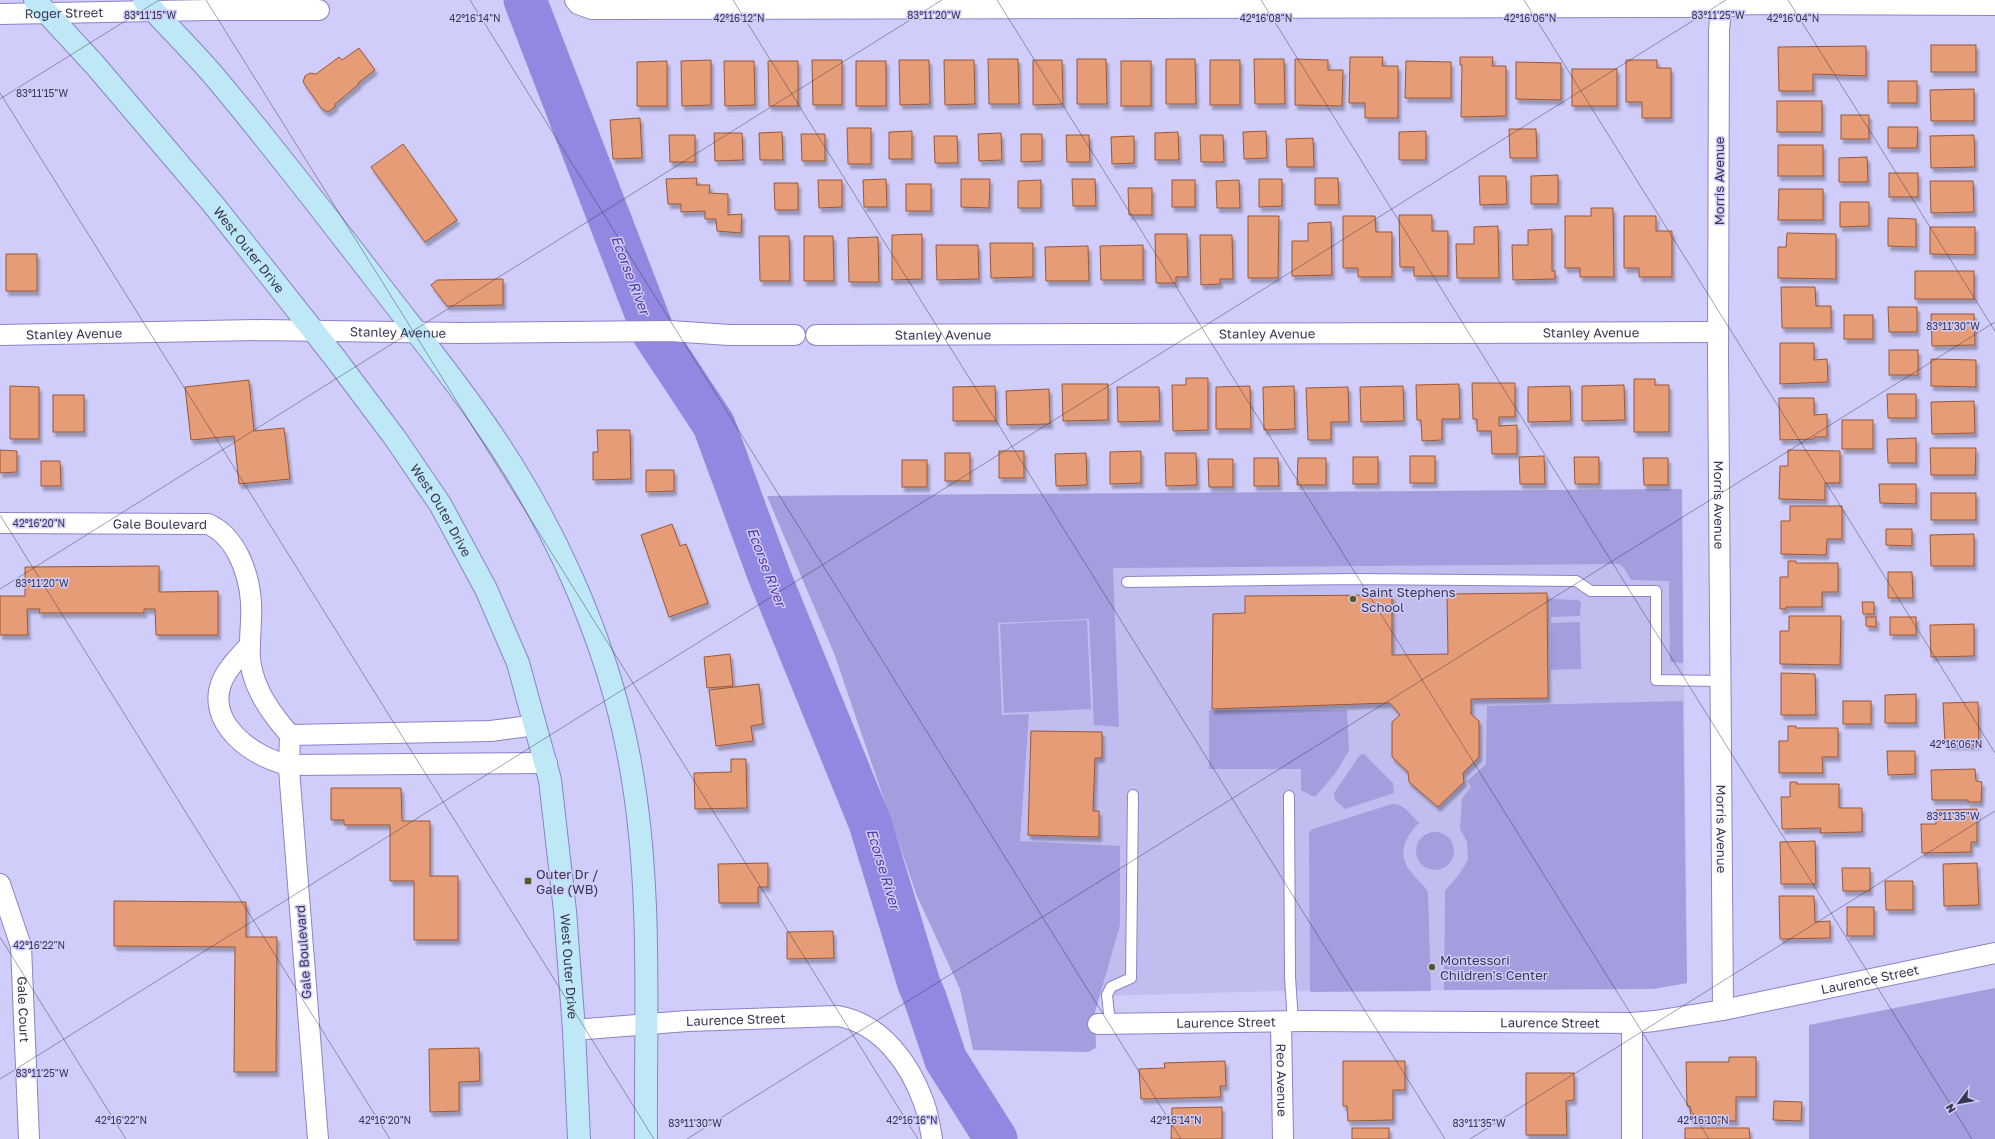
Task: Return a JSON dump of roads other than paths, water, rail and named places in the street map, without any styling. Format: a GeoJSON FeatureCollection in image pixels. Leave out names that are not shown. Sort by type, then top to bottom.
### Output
{"type":"FeatureCollection","features":[{"type":"Feature","properties":{"kind":"main road"},"geometry":{"type":"LineString","coordinates":[[150,6],[228,93],[291,171],[479,415],[524,486],[571,577],[590,623],[607,671],[629,757],[641,838],[646,919],[646,1139]]}},
{"type":"Feature","properties":{"kind":"main road","name":"West Outer Drive"},"geometry":{"type":"LineString","coordinates":[[42,7],[96,65],[213,204],[312,331],[335,358],[395,438],[440,504],[461,540],[486,589],[518,663],[547,763],[550,780],[565,911],[574,1030],[579,1139]]}},
{"type":"Feature","properties":{"kind":"street"},"geometry":{"type":"LineString","coordinates":[[577,2],[592,9],[1722,3],[1995,5]]}},
{"type":"Feature","properties":{"kind":"street","name":"Morris Avenue"},"geometry":{"type":"LineString","coordinates":[[1722,3],[1719,30],[1718,332],[1723,1010]]}},
{"type":"Feature","properties":{"kind":"street","name":"Roger Street"},"geometry":{"type":"LineString","coordinates":[[0,14],[42,7],[150,6],[209,10],[319,10]]}},
{"type":"Feature","properties":{"kind":"street","name":"Stanley Avenue"},"geometry":{"type":"LineString","coordinates":[[0,335],[312,331],[670,331],[729,335],[795,335]]}},
{"type":"Feature","properties":{"kind":"street","name":"Stanley Avenue"},"geometry":{"type":"LineString","coordinates":[[816,335],[1718,332]]}},
{"type":"Feature","properties":{"kind":"street","name":"Gale Boulevard"},"geometry":{"type":"LineString","coordinates":[[0,523],[208,524],[218,528],[228,539],[237,553],[246,575],[251,602],[249,657],[253,676],[262,698],[272,715],[290,735],[289,765],[318,1139]]}},
{"type":"Feature","properties":{"kind":"street"},"geometry":{"type":"LineString","coordinates":[[250,645],[232,663],[222,680],[219,694],[219,708],[226,723],[239,740],[256,753],[274,762],[289,765],[547,763]]}},
{"type":"Feature","properties":{"kind":"street"},"geometry":{"type":"LineString","coordinates":[[290,735],[491,731],[536,726]]}},
{"type":"Feature","properties":{"kind":"street","name":"Gale Court"},"geometry":{"type":"LineString","coordinates":[[0,884],[21,946],[29,1139]]}},
{"type":"Feature","properties":{"kind":"street","name":"Laurence Street"},"geometry":{"type":"LineString","coordinates":[[1104,1023],[1632,1023],[1655,1021],[1723,1010],[1995,953]]}},
{"type":"Feature","properties":{"kind":"street","name":"Laurence Street"},"geometry":{"type":"LineString","coordinates":[[574,1030],[687,1021],[838,1016],[870,1027],[890,1043],[910,1072],[922,1097],[932,1139]]}},
{"type":"Feature","properties":{"kind":"street","name":"Reo Avenue"},"geometry":{"type":"LineString","coordinates":[[1283,1139],[1287,1022]]}},
{"type":"Feature","properties":{"kind":"street"},"geometry":{"type":"LineString","coordinates":[[1632,1023],[1632,1139]]}},
{"type":"Feature","properties":{"kind":"lane"},"geometry":{"type":"LineString","coordinates":[[1127,582],[1354,579],[1576,581],[1591,591],[1656,591],[1656,680],[1720,681]]}},
{"type":"Feature","properties":{"kind":"lane"},"geometry":{"type":"LineString","coordinates":[[1104,1023],[1107,995],[1111,987],[1131,978],[1133,795]]}},
{"type":"Feature","properties":{"kind":"lane"},"geometry":{"type":"LineString","coordinates":[[1287,1022],[1290,977],[1289,796]]}},
{"type":"Feature","properties":{"kind":"waterway","name":"Ecorse River"},"geometry":{"type":"LineString","coordinates":[[525,0],[654,334],[714,425],[769,575],[870,823],[919,984],[946,1060],[996,1139]]}},
{"type":"Feature","properties":{"kind":"place","name":"Saint Stephens School"},"geometry":{"type":"Point","coordinates":[1353,599]}},
{"type":"Feature","properties":{"kind":"place","name":"Outer Dr / Gale (WB)"},"geometry":{"type":"Point","coordinates":[528,881]}},
{"type":"Feature","properties":{"kind":"place","name":"Montessori Children's Center"},"geometry":{"type":"Point","coordinates":[1432,967]}}]}
